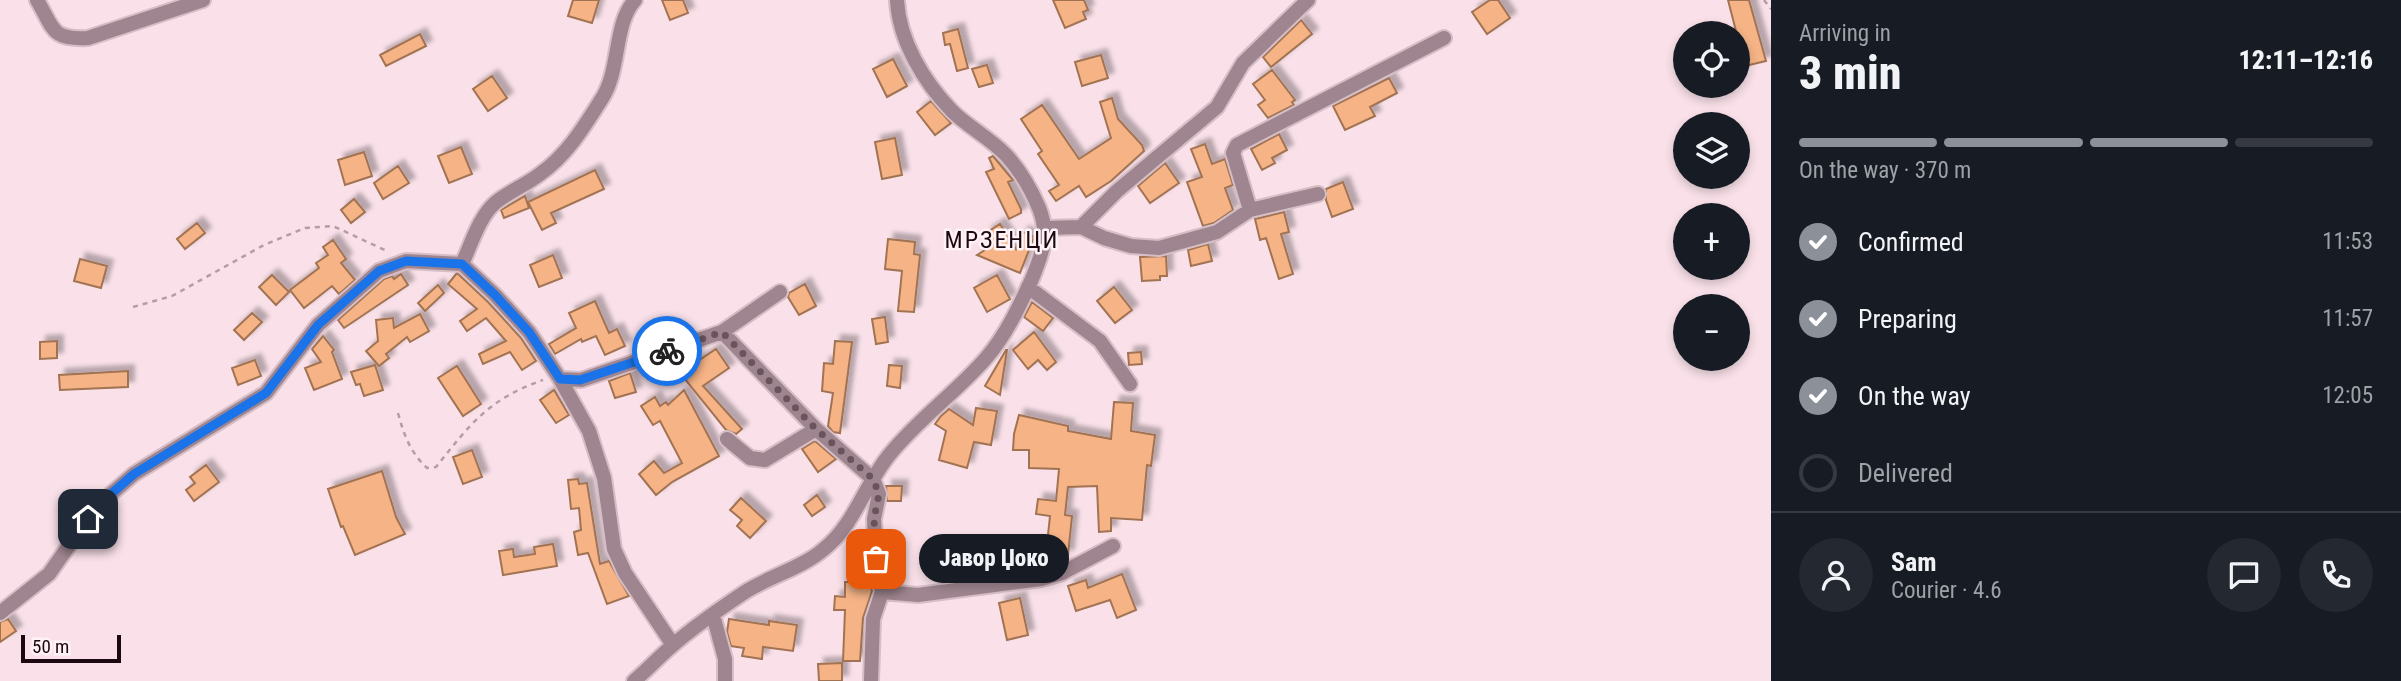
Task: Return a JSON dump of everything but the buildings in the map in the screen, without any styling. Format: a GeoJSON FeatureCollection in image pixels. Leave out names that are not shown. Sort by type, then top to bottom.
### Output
{"type":"FeatureCollection","features":[{"type":"Feature","properties":{"kind":"street"},"geometry":{"type":"LineString","coordinates":[[37,0],[57,35],[76,39],[99,35],[203,0]]}},
{"type":"Feature","properties":{"kind":"street"},"geometry":{"type":"LineString","coordinates":[[462,264],[483,220],[495,204],[552,166],[581,132],[608,87],[625,14],[635,0]]}},
{"type":"Feature","properties":{"kind":"street"},"geometry":{"type":"LineString","coordinates":[[634,681],[673,645],[713,615],[761,582],[822,551],[835,540],[855,513],[889,454],[989,355],[1003,336],[1044,248],[1045,228],[1039,209],[1021,174],[1005,154],[954,113],[926,76],[903,37],[897,0]]}},
{"type":"Feature","properties":{"kind":"street"},"geometry":{"type":"LineString","coordinates":[[1082,228],[1117,191],[1217,107],[1243,62],[1308,0]]}},
{"type":"Feature","properties":{"kind":"street"},"geometry":{"type":"LineString","coordinates":[[1250,210],[1233,153],[1237,145],[1444,38]]}},
{"type":"Feature","properties":{"kind":"street"},"geometry":{"type":"LineString","coordinates":[[1045,228],[1082,228],[1131,246],[1159,248],[1217,232],[1250,210],[1318,194]]}},
{"type":"Feature","properties":{"kind":"street"},"geometry":{"type":"LineString","coordinates":[[0,613],[49,575],[96,507],[120,485],[153,460],[266,393],[318,325],[379,271],[406,261],[462,264],[529,332],[560,379],[589,431],[604,478],[614,549],[625,573],[673,645]]}},
{"type":"Feature","properties":{"kind":"street"},"geometry":{"type":"LineString","coordinates":[[1028,287],[1100,341],[1130,384]]}},
{"type":"Feature","properties":{"kind":"street"},"geometry":{"type":"LineString","coordinates":[[560,379],[580,380],[722,332],[780,292]]}},
{"type":"Feature","properties":{"kind":"street"},"geometry":{"type":"LineString","coordinates":[[722,332],[816,429],[873,479],[879,494],[874,519],[876,559],[882,592],[873,619],[871,681]]}},
{"type":"Feature","properties":{"kind":"street"},"geometry":{"type":"LineString","coordinates":[[727,439],[750,458],[765,460],[816,429]]}},
{"type":"Feature","properties":{"kind":"street"},"geometry":{"type":"LineString","coordinates":[[882,592],[918,595],[1041,579],[1062,573],[1113,546]]}},
{"type":"Feature","properties":{"kind":"street"},"geometry":{"type":"LineString","coordinates":[[713,615],[725,659],[724,681]]}},
{"type":"Feature","properties":{"kind":"path"},"geometry":{"type":"LineString","coordinates":[[1764,0],[1771,9]]}},
{"type":"Feature","properties":{"kind":"path"},"geometry":{"type":"LineString","coordinates":[[133,307],[172,296],[264,245],[305,228],[333,226],[406,261]]}},
{"type":"Feature","properties":{"kind":"path"},"geometry":{"type":"LineString","coordinates":[[398,413],[405,439],[412,450],[427,468],[436,467],[489,406],[515,390],[549,378],[560,379]]}},
{"type":"Feature","properties":{"kind":"way so far"},"geometry":{"type":"LineString","coordinates":[[667,351],[722,332],[816,429],[873,479],[879,494],[874,519],[876,559]]}},
{"type":"Feature","properties":{"kind":"place","name":"Јавор Џоко"},"geometry":{"type":"Point","coordinates":[876,559]}},
{"type":"Feature","properties":{"kind":"district","name":"МРЗЕНЦИ"},"geometry":{"type":"Point","coordinates":[1002,240]}},
{"type":"Feature","properties":{"kind":"route"},"geometry":{"type":"LineString","coordinates":[[88,519],[96,507],[120,485],[153,460],[266,393],[318,325],[379,271],[406,261],[462,264],[529,332],[560,379],[580,380],[667,351]]}}]}
